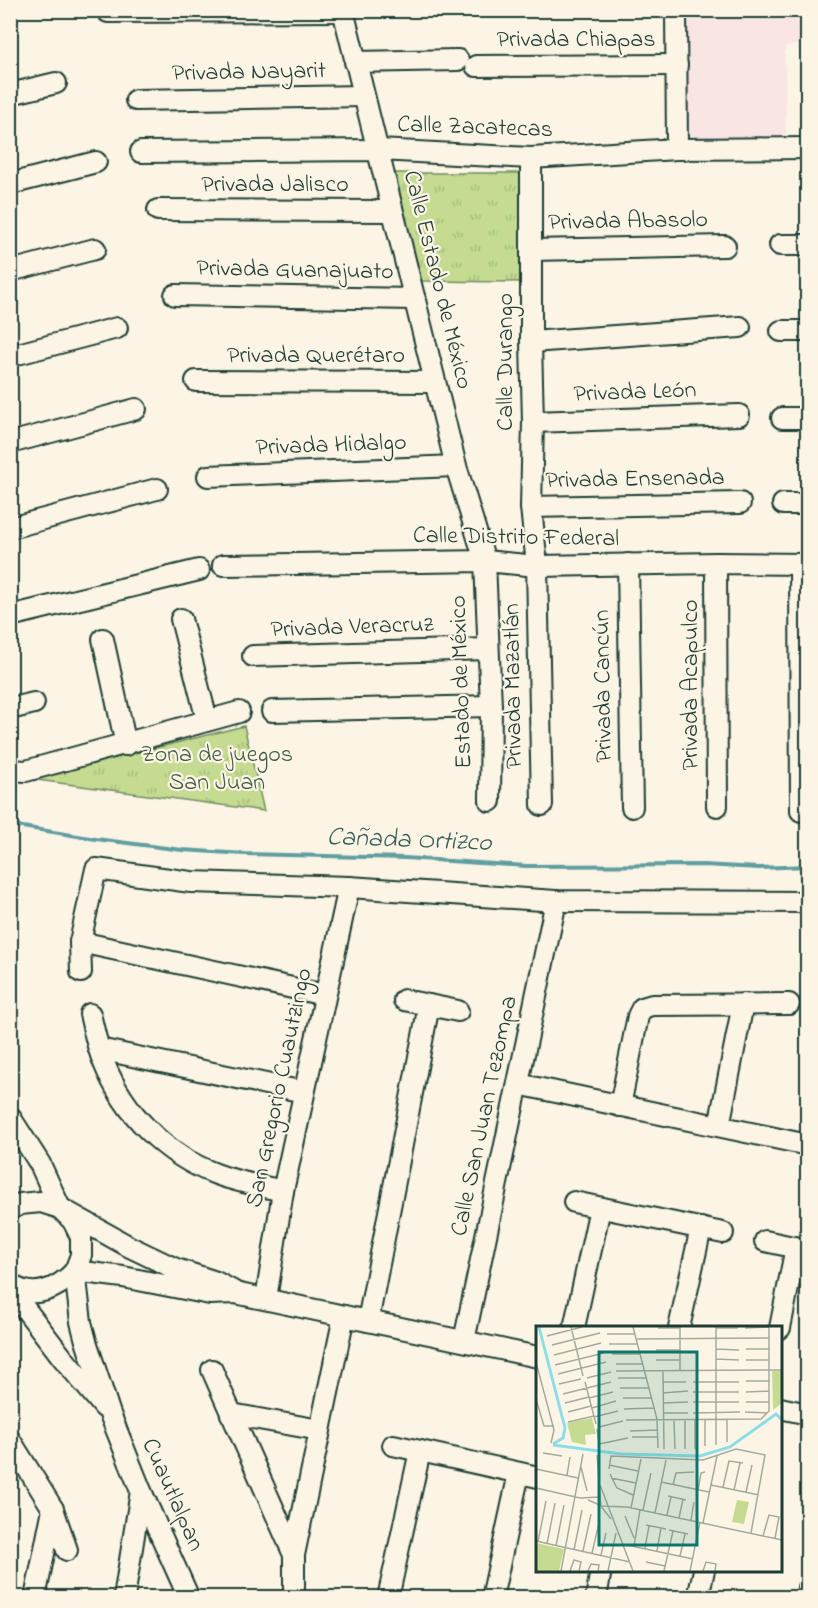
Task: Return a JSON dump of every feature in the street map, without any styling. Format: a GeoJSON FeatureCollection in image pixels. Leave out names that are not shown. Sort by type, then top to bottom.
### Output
{"type":"FeatureCollection","features":[{"type":"Feature","properties":{"kind":"street"},"geometry":{"type":"LineString","coordinates":[[676,10],[676,149]]}},
{"type":"Feature","properties":{"kind":"street"},"geometry":{"type":"LineString","coordinates":[[108,12],[343,11]]}},
{"type":"Feature","properties":{"kind":"street","name":"Calle Estado de México"},"geometry":{"type":"LineString","coordinates":[[343,11],[456,466],[485,561]]}},
{"type":"Feature","properties":{"kind":"street","name":"Privada Chiapas"},"geometry":{"type":"LineString","coordinates":[[355,62],[677,65]]}},
{"type":"Feature","properties":{"kind":"street"},"geometry":{"type":"LineString","coordinates":[[10,94],[56,83]]}},
{"type":"Feature","properties":{"kind":"street","name":"Privada Nayarit"},"geometry":{"type":"LineString","coordinates":[[136,100],[363,96]]}},
{"type":"Feature","properties":{"kind":"street","name":"Calle Zacatecas"},"geometry":{"type":"LineString","coordinates":[[141,152],[379,150],[531,158],[676,149],[807,148]]}},
{"type":"Feature","properties":{"kind":"street","name":"Calle Durango"},"geometry":{"type":"LineString","coordinates":[[531,158],[533,422],[531,507],[537,566]]}},
{"type":"Feature","properties":{"kind":"street"},"geometry":{"type":"LineString","coordinates":[[10,184],[96,162]]}},
{"type":"Feature","properties":{"kind":"street","name":"Privada Jalisco"},"geometry":{"type":"LineString","coordinates":[[158,210],[392,211]]}},
{"type":"Feature","properties":{"kind":"street"},"geometry":{"type":"LineString","coordinates":[[780,245],[807,245]]}},
{"type":"Feature","properties":{"kind":"street","name":"Privada Abasolo"},"geometry":{"type":"LineString","coordinates":[[532,250],[725,246]]}},
{"type":"Feature","properties":{"kind":"street"},"geometry":{"type":"LineString","coordinates":[[10,271],[95,249]]}},
{"type":"Feature","properties":{"kind":"street","name":"Privada Guanajuato"},"geometry":{"type":"LineString","coordinates":[[175,295],[415,299]]}},
{"type":"Feature","properties":{"kind":"street"},"geometry":{"type":"LineString","coordinates":[[531,342],[740,327]]}},
{"type":"Feature","properties":{"kind":"street"},"geometry":{"type":"LineString","coordinates":[[10,356],[117,328]]}},
{"type":"Feature","properties":{"kind":"street"},"geometry":{"type":"LineString","coordinates":[[781,331],[807,331]]}},
{"type":"Feature","properties":{"kind":"street","name":"Privada Querétaro"},"geometry":{"type":"LineString","coordinates":[[196,381],[435,382]]}},
{"type":"Feature","properties":{"kind":"street"},"geometry":{"type":"LineString","coordinates":[[10,443],[136,409]]}},
{"type":"Feature","properties":{"kind":"street","name":"Privada León"},"geometry":{"type":"LineString","coordinates":[[533,422],[739,415]]}},
{"type":"Feature","properties":{"kind":"street"},"geometry":{"type":"LineString","coordinates":[[782,418],[807,418]]}},
{"type":"Feature","properties":{"kind":"street","name":"Privada Hidalgo"},"geometry":{"type":"LineString","coordinates":[[208,476],[456,466]]}},
{"type":"Feature","properties":{"kind":"street"},"geometry":{"type":"LineString","coordinates":[[10,528],[157,489]]}},
{"type":"Feature","properties":{"kind":"street","name":"Privada Ensenada"},"geometry":{"type":"LineString","coordinates":[[531,507],[740,503]]}},
{"type":"Feature","properties":{"kind":"street"},"geometry":{"type":"LineString","coordinates":[[783,504],[807,504]]}},
{"type":"Feature","properties":{"kind":"street","name":"Calle Distrito Federal"},"geometry":{"type":"LineString","coordinates":[[224,565],[485,561],[537,566],[716,563],[804,565]]}},
{"type":"Feature","properties":{"kind":"street","name":"Estado de México"},"geometry":{"type":"LineString","coordinates":[[485,561],[491,706],[490,801]]}},
{"type":"Feature","properties":{"kind":"street","name":"Privada Acapulco"},"geometry":{"type":"LineString","coordinates":[[716,563],[717,806]]}},
{"type":"Feature","properties":{"kind":"street","name":"Privada Cancún"},"geometry":{"type":"LineString","coordinates":[[628,564],[632,807]]}},
{"type":"Feature","properties":{"kind":"street"},"geometry":{"type":"LineString","coordinates":[[801,811],[804,565]]}},
{"type":"Feature","properties":{"kind":"street","name":"Privada Mazatlán"},"geometry":{"type":"LineString","coordinates":[[537,566],[542,805]]}},
{"type":"Feature","properties":{"kind":"street"},"geometry":{"type":"LineString","coordinates":[[10,616],[199,570]]}},
{"type":"Feature","properties":{"kind":"street"},"geometry":{"type":"LineString","coordinates":[[181,619],[207,720]]}},
{"type":"Feature","properties":{"kind":"street"},"geometry":{"type":"LineString","coordinates":[[103,639],[126,745]]}},
{"type":"Feature","properties":{"kind":"street","name":"Privada Veracruz"},"geometry":{"type":"LineString","coordinates":[[253,656],[488,649]]}},
{"type":"Feature","properties":{"kind":"street"},"geometry":{"type":"LineString","coordinates":[[10,709],[34,703]]}},
{"type":"Feature","properties":{"kind":"street"},"geometry":{"type":"LineString","coordinates":[[272,711],[491,706]]}},
{"type":"Feature","properties":{"kind":"street"},"geometry":{"type":"LineString","coordinates":[[10,770],[26,771],[239,712]]}},
{"type":"Feature","properties":{"kind":"street"},"geometry":{"type":"LineString","coordinates":[[81,972],[80,942],[96,869],[191,882],[349,887],[556,901],[807,902]]}},
{"type":"Feature","properties":{"kind":"street","name":"San Gregorio Cuautzingo"},"geometry":{"type":"LineString","coordinates":[[266,1299],[283,1191],[349,887]]}},
{"type":"Feature","properties":{"kind":"street","name":"Calle San Juan Tezompa"},"geometry":{"type":"LineString","coordinates":[[464,1341],[556,901]]}},
{"type":"Feature","properties":{"kind":"street"},"geometry":{"type":"LineString","coordinates":[[80,942],[325,994]]}},
{"type":"Feature","properties":{"kind":"street"},"geometry":{"type":"LineString","coordinates":[[404,1000],[458,1011]]}},
{"type":"Feature","properties":{"kind":"street"},"geometry":{"type":"LineString","coordinates":[[719,1126],[743,1004]]}},
{"type":"Feature","properties":{"kind":"street"},"geometry":{"type":"LineString","coordinates":[[620,1106],[638,1016],[642,1008],[652,1005],[789,1004]]}},
{"type":"Feature","properties":{"kind":"street"},"geometry":{"type":"LineString","coordinates":[[368,1321],[429,1005]]}},
{"type":"Feature","properties":{"kind":"street"},"geometry":{"type":"LineString","coordinates":[[90,1014],[99,1049],[114,1086],[149,1131],[173,1152],[215,1174],[283,1191]]}},
{"type":"Feature","properties":{"kind":"street"},"geometry":{"type":"LineString","coordinates":[[99,1049],[304,1092]]}},
{"type":"Feature","properties":{"kind":"street"},"geometry":{"type":"LineString","coordinates":[[518,1084],[807,1146]]}},
{"type":"Feature","properties":{"kind":"street"},"geometry":{"type":"LineString","coordinates":[[10,1117],[40,1164],[60,1208],[73,1221],[81,1237],[81,1255],[75,1271],[63,1283],[48,1291],[32,1293],[10,1284]]}},
{"type":"Feature","properties":{"kind":"street"},"geometry":{"type":"LineString","coordinates":[[10,1210],[20,1204],[41,1202],[60,1208],[130,1247],[176,1269],[216,1282],[235,1293]]}},
{"type":"Feature","properties":{"kind":"street"},"geometry":{"type":"LineString","coordinates":[[574,1202],[723,1233]]}},
{"type":"Feature","properties":{"kind":"street"},"geometry":{"type":"LineString","coordinates":[[574,1326],[600,1208]]}},
{"type":"Feature","properties":{"kind":"street"},"geometry":{"type":"LineString","coordinates":[[679,1326],[701,1228]]}},
{"type":"Feature","properties":{"kind":"street"},"geometry":{"type":"LineString","coordinates":[[765,1241],[802,1249],[781,1326]]}},
{"type":"Feature","properties":{"kind":"street"},"geometry":{"type":"LineString","coordinates":[[75,1271],[123,1277],[210,1294],[235,1293],[536,1356]]}},
{"type":"Feature","properties":{"kind":"street"},"geometry":{"type":"LineString","coordinates":[[75,1271],[81,1322],[110,1414]]}},
{"type":"Feature","properties":{"kind":"street"},"geometry":{"type":"LineString","coordinates":[[10,1289],[62,1357],[110,1414]]}},
{"type":"Feature","properties":{"kind":"street"},"geometry":{"type":"LineString","coordinates":[[294,1598],[294,1555],[344,1316]]}},
{"type":"Feature","properties":{"kind":"street"},"geometry":{"type":"LineString","coordinates":[[212,1370],[294,1555]]}},
{"type":"Feature","properties":{"kind":"street"},"geometry":{"type":"LineString","coordinates":[[782,1408],[807,1413]]}},
{"type":"Feature","properties":{"kind":"street","name":"Cuautlalpan"},"geometry":{"type":"LineString","coordinates":[[110,1414],[141,1491],[189,1598]]}},
{"type":"Feature","properties":{"kind":"street"},"geometry":{"type":"LineString","coordinates":[[231,1414],[320,1430]]}},
{"type":"Feature","properties":{"kind":"street"},"geometry":{"type":"LineString","coordinates":[[10,1440],[53,1509],[68,1550]]}},
{"type":"Feature","properties":{"kind":"street"},"geometry":{"type":"LineString","coordinates":[[393,1445],[528,1475],[492,1598]]}},
{"type":"Feature","properties":{"kind":"street"},"geometry":{"type":"LineString","coordinates":[[388,1598],[420,1451]]}},
{"type":"Feature","properties":{"kind":"street"},"geometry":{"type":"LineString","coordinates":[[124,1598],[141,1491]]}},
{"type":"Feature","properties":{"kind":"street"},"geometry":{"type":"LineString","coordinates":[[34,1598],[53,1509]]}},
{"type":"Feature","properties":{"kind":"street"},"geometry":{"type":"LineString","coordinates":[[596,1598],[601,1572]]}},
{"type":"Feature","properties":{"kind":"street"},"geometry":{"type":"LineString","coordinates":[[698,1598],[704,1572]]}},
{"type":"Feature","properties":{"kind":"street"},"geometry":{"type":"LineString","coordinates":[[806,1598],[807,1588]]}},
{"type":"Feature","properties":{"kind":"shaded area"},"geometry":{"type":"Polygon","coordinates":[[[681,11],[807,11],[807,44],[785,46],[786,144],[682,145],[681,11]]]}},
{"type":"Feature","properties":{"kind":"green space"},"geometry":{"type":"Polygon","coordinates":[[[392,173],[522,173],[525,282],[418,281],[392,173]]]}},
{"type":"Feature","properties":{"kind":"green space","name":"Zona de juegos San Juan"},"geometry":{"type":"Polygon","coordinates":[[[244,726],[264,811],[30,779],[244,726]]]}},
{"type":"Feature","properties":{"kind":"waterway","name":"Cañada Ortizco"},"geometry":{"type":"LineString","coordinates":[[10,825],[182,850],[245,854],[405,858],[526,866],[703,865],[759,868],[808,866]]}}]}
